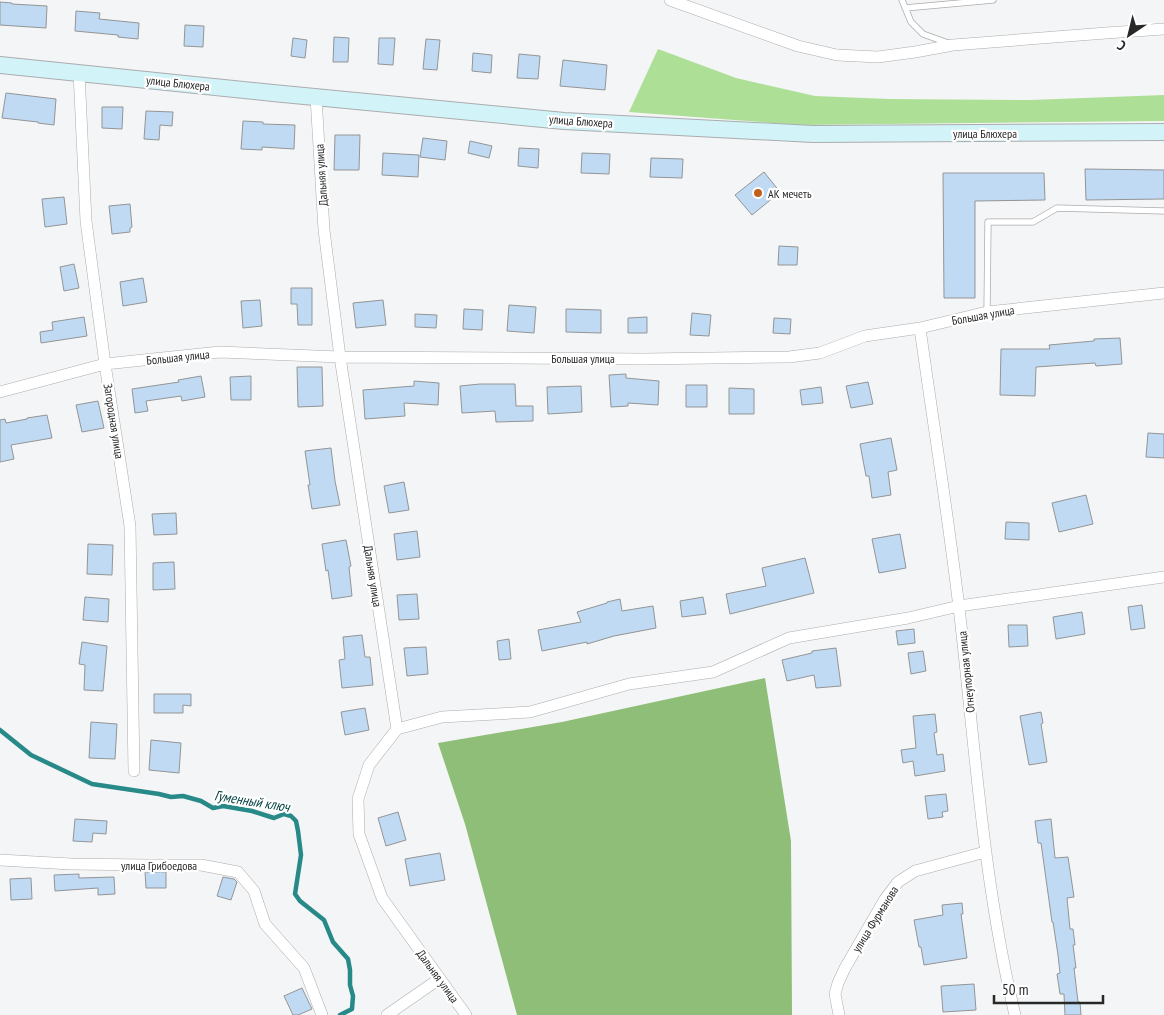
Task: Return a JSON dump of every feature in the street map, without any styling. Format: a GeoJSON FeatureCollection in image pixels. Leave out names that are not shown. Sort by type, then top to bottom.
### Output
{"type":"FeatureCollection","features":[{"type":"Feature","properties":{"kind":"main road","name":"улица Блюхера"},"geometry":{"type":"LineString","coordinates":[[0,65],[564,121],[813,134],[1164,132]]}},
{"type":"Feature","properties":{"kind":"street"},"geometry":{"type":"LineString","coordinates":[[670,0],[798,46],[837,55],[878,57],[953,45],[1164,29]]}},
{"type":"Feature","properties":{"kind":"street","name":"Загородная улица"},"geometry":{"type":"LineString","coordinates":[[79,72],[86,221],[105,364],[130,526],[134,771]]}},
{"type":"Feature","properties":{"kind":"street","name":"Дальняя улица"},"geometry":{"type":"LineString","coordinates":[[316,97],[324,230],[340,357],[397,729],[369,764],[358,799],[360,834],[382,898],[466,1015]]}},
{"type":"Feature","properties":{"kind":"street","name":"Большая улица"},"geometry":{"type":"LineString","coordinates":[[0,392],[105,364],[220,352],[340,357],[789,357],[820,353],[865,336],[920,328],[987,312],[1164,293]]}},
{"type":"Feature","properties":{"kind":"street","name":"Огнеупорная улица"},"geometry":{"type":"LineString","coordinates":[[920,328],[959,606],[985,852],[1005,973],[1016,1015]]}},
{"type":"Feature","properties":{"kind":"street"},"geometry":{"type":"LineString","coordinates":[[397,729],[442,717],[530,712],[629,684],[713,672],[789,638],[908,618],[959,606],[1164,578]]}},
{"type":"Feature","properties":{"kind":"street","name":"улица Фурманова"},"geometry":{"type":"LineString","coordinates":[[839,1015],[835,994],[838,983],[885,899],[898,882],[915,871],[985,852]]}},
{"type":"Feature","properties":{"kind":"street","name":"улица Грибоедова"},"geometry":{"type":"LineString","coordinates":[[0,860],[71,864],[201,864],[238,872],[254,891],[265,924],[304,968],[322,1015]]}},
{"type":"Feature","properties":{"kind":"street"},"geometry":{"type":"LineString","coordinates":[[387,1015],[439,978]]}},
{"type":"Feature","properties":{"kind":"lane"},"geometry":{"type":"LineString","coordinates":[[902,0],[912,22],[923,34],[953,45]]}},
{"type":"Feature","properties":{"kind":"lane"},"geometry":{"type":"LineString","coordinates":[[905,8],[993,0]]}},
{"type":"Feature","properties":{"kind":"lane"},"geometry":{"type":"LineString","coordinates":[[987,312],[988,222],[1033,222],[1057,208],[1164,211]]}},
{"type":"Feature","properties":{"kind":"green space"},"geometry":{"type":"Polygon","coordinates":[[[658,49],[736,78],[815,96],[889,99],[1030,100],[1164,95],[1164,121],[799,125],[629,112],[658,49]]]}},
{"type":"Feature","properties":{"kind":"green space"},"geometry":{"type":"Polygon","coordinates":[[[765,678],[791,841],[792,1015],[517,1015],[465,824],[438,743],[562,722],[765,678]]]}},
{"type":"Feature","properties":{"kind":"building"},"geometry":{"type":"Polygon","coordinates":[[[0,2],[47,6],[46,28],[0,25],[0,2]]]}},
{"type":"Feature","properties":{"kind":"building"},"geometry":{"type":"Polygon","coordinates":[[[76,11],[100,13],[99,19],[139,23],[138,39],[75,31],[76,11]]]}},
{"type":"Feature","properties":{"kind":"building"},"geometry":{"type":"Polygon","coordinates":[[[185,25],[204,26],[203,47],[184,46],[185,25]]]}},
{"type":"Feature","properties":{"kind":"building"},"geometry":{"type":"Polygon","coordinates":[[[334,37],[349,38],[348,62],[333,62],[334,37]]]}},
{"type":"Feature","properties":{"kind":"building"},"geometry":{"type":"Polygon","coordinates":[[[293,38],[307,40],[305,58],[291,56],[293,38]]]}},
{"type":"Feature","properties":{"kind":"building"},"geometry":{"type":"Polygon","coordinates":[[[379,38],[395,38],[393,65],[378,64],[379,38]]]}},
{"type":"Feature","properties":{"kind":"building"},"geometry":{"type":"Polygon","coordinates":[[[426,39],[440,40],[437,70],[423,69],[426,39]]]}},
{"type":"Feature","properties":{"kind":"building"},"geometry":{"type":"Polygon","coordinates":[[[473,53],[492,55],[491,73],[472,71],[473,53]]]}},
{"type":"Feature","properties":{"kind":"building"},"geometry":{"type":"Polygon","coordinates":[[[519,54],[540,56],[538,79],[517,78],[519,54]]]}},
{"type":"Feature","properties":{"kind":"building"},"geometry":{"type":"Polygon","coordinates":[[[563,60],[607,65],[605,90],[560,86],[563,60]]]}},
{"type":"Feature","properties":{"kind":"building"},"geometry":{"type":"Polygon","coordinates":[[[6,93],[56,99],[54,125],[2,118],[6,93]]]}},
{"type":"Feature","properties":{"kind":"building"},"geometry":{"type":"Polygon","coordinates":[[[102,107],[123,107],[122,129],[102,128],[102,107]]]}},
{"type":"Feature","properties":{"kind":"building"},"geometry":{"type":"Polygon","coordinates":[[[146,111],[173,112],[172,126],[160,125],[159,140],[144,139],[146,111]]]}},
{"type":"Feature","properties":{"kind":"building"},"geometry":{"type":"Polygon","coordinates":[[[243,121],[295,125],[294,149],[262,147],[262,150],[241,149],[243,121]]]}},
{"type":"Feature","properties":{"kind":"building"},"geometry":{"type":"Polygon","coordinates":[[[335,135],[360,135],[359,170],[334,170],[335,135]]]}},
{"type":"Feature","properties":{"kind":"building"},"geometry":{"type":"Polygon","coordinates":[[[423,138],[447,141],[445,160],[420,157],[423,138]]]}},
{"type":"Feature","properties":{"kind":"building"},"geometry":{"type":"Polygon","coordinates":[[[470,141],[492,146],[489,158],[468,153],[470,141]]]}},
{"type":"Feature","properties":{"kind":"building"},"geometry":{"type":"Polygon","coordinates":[[[519,148],[539,149],[538,168],[518,166],[519,148]]]}},
{"type":"Feature","properties":{"kind":"building"},"geometry":{"type":"Polygon","coordinates":[[[383,153],[419,155],[418,177],[382,175],[383,153]]]}},
{"type":"Feature","properties":{"kind":"building"},"geometry":{"type":"Polygon","coordinates":[[[582,153],[610,154],[609,174],[581,173],[582,153]]]}},
{"type":"Feature","properties":{"kind":"building"},"geometry":{"type":"Polygon","coordinates":[[[651,158],[683,159],[682,178],[650,177],[651,158]]]}},
{"type":"Feature","properties":{"kind":"building"},"geometry":{"type":"Polygon","coordinates":[[[1085,169],[1164,170],[1164,199],[1086,200],[1085,169]]]}},
{"type":"Feature","properties":{"kind":"building","name":"АК мечеть"},"geometry":{"type":"Polygon","coordinates":[[[764,172],[780,192],[752,215],[735,195],[764,172]]]}},
{"type":"Feature","properties":{"kind":"building"},"geometry":{"type":"Polygon","coordinates":[[[943,173],[1044,173],[1045,200],[975,201],[975,298],[944,298],[943,173]]]}},
{"type":"Feature","properties":{"kind":"building"},"geometry":{"type":"Polygon","coordinates":[[[64,197],[67,224],[45,227],[42,199],[64,197]]]}},
{"type":"Feature","properties":{"kind":"building"},"geometry":{"type":"Polygon","coordinates":[[[130,204],[132,227],[130,232],[112,234],[109,206],[130,204]]]}},
{"type":"Feature","properties":{"kind":"building"},"geometry":{"type":"Polygon","coordinates":[[[779,246],[798,247],[797,265],[778,265],[779,246]]]}},
{"type":"Feature","properties":{"kind":"building"},"geometry":{"type":"Polygon","coordinates":[[[74,264],[79,288],[64,291],[60,267],[74,264]]]}},
{"type":"Feature","properties":{"kind":"building"},"geometry":{"type":"Polygon","coordinates":[[[143,278],[147,302],[123,306],[120,282],[143,278]]]}},
{"type":"Feature","properties":{"kind":"building"},"geometry":{"type":"Polygon","coordinates":[[[291,288],[312,288],[312,325],[298,325],[297,304],[291,304],[291,288]]]}},
{"type":"Feature","properties":{"kind":"building"},"geometry":{"type":"Polygon","coordinates":[[[260,300],[262,326],[243,328],[241,301],[260,300]]]}},
{"type":"Feature","properties":{"kind":"building"},"geometry":{"type":"Polygon","coordinates":[[[383,300],[386,325],[356,328],[353,303],[383,300]]]}},
{"type":"Feature","properties":{"kind":"building"},"geometry":{"type":"Polygon","coordinates":[[[509,305],[536,307],[534,333],[507,331],[509,305]]]}},
{"type":"Feature","properties":{"kind":"building"},"geometry":{"type":"Polygon","coordinates":[[[464,309],[483,310],[482,330],[463,329],[464,309]]]}},
{"type":"Feature","properties":{"kind":"building"},"geometry":{"type":"Polygon","coordinates":[[[566,309],[601,310],[601,333],[566,332],[566,309]]]}},
{"type":"Feature","properties":{"kind":"building"},"geometry":{"type":"Polygon","coordinates":[[[692,313],[711,315],[709,336],[690,335],[692,313]]]}},
{"type":"Feature","properties":{"kind":"building"},"geometry":{"type":"Polygon","coordinates":[[[415,314],[437,315],[436,328],[415,327],[415,314]]]}},
{"type":"Feature","properties":{"kind":"building"},"geometry":{"type":"Polygon","coordinates":[[[84,317],[87,336],[41,343],[40,332],[53,330],[52,322],[84,317]]]}},
{"type":"Feature","properties":{"kind":"building"},"geometry":{"type":"Polygon","coordinates":[[[647,317],[647,333],[628,333],[628,318],[647,317]]]}},
{"type":"Feature","properties":{"kind":"building"},"geometry":{"type":"Polygon","coordinates":[[[774,318],[791,319],[790,334],[773,333],[774,318]]]}},
{"type":"Feature","properties":{"kind":"building"},"geometry":{"type":"Polygon","coordinates":[[[1120,338],[1122,364],[1096,366],[1095,363],[1036,367],[1035,396],[1000,395],[1001,349],[1050,349],[1049,345],[1094,341],[1094,339],[1120,338]]]}},
{"type":"Feature","properties":{"kind":"building"},"geometry":{"type":"Polygon","coordinates":[[[297,367],[322,367],[323,406],[298,407],[297,367]]]}},
{"type":"Feature","properties":{"kind":"building"},"geometry":{"type":"Polygon","coordinates":[[[626,374],[626,378],[659,381],[658,405],[628,403],[628,406],[611,407],[609,375],[626,374]]]}},
{"type":"Feature","properties":{"kind":"building"},"geometry":{"type":"Polygon","coordinates":[[[201,376],[205,397],[182,401],[181,396],[146,401],[148,411],[135,413],[132,389],[179,382],[178,380],[201,376]]]}},
{"type":"Feature","properties":{"kind":"building"},"geometry":{"type":"Polygon","coordinates":[[[251,376],[251,400],[231,400],[230,377],[251,376]]]}},
{"type":"Feature","properties":{"kind":"building"},"geometry":{"type":"Polygon","coordinates":[[[414,381],[439,383],[438,405],[404,403],[405,416],[365,419],[363,390],[414,386],[414,381]]]}},
{"type":"Feature","properties":{"kind":"building"},"geometry":{"type":"Polygon","coordinates":[[[868,382],[873,404],[851,408],[846,386],[868,382]]]}},
{"type":"Feature","properties":{"kind":"building"},"geometry":{"type":"Polygon","coordinates":[[[515,384],[516,406],[533,406],[533,421],[496,422],[495,411],[462,413],[460,386],[515,384]]]}},
{"type":"Feature","properties":{"kind":"building"},"geometry":{"type":"Polygon","coordinates":[[[686,385],[707,385],[707,407],[686,407],[686,385]]]}},
{"type":"Feature","properties":{"kind":"building"},"geometry":{"type":"Polygon","coordinates":[[[581,386],[582,412],[548,414],[547,387],[581,386]]]}},
{"type":"Feature","properties":{"kind":"building"},"geometry":{"type":"Polygon","coordinates":[[[821,387],[823,403],[802,405],[800,390],[821,387]]]}},
{"type":"Feature","properties":{"kind":"building"},"geometry":{"type":"Polygon","coordinates":[[[729,388],[754,389],[754,414],[729,414],[729,388]]]}},
{"type":"Feature","properties":{"kind":"building"},"geometry":{"type":"Polygon","coordinates":[[[98,401],[104,428],[82,432],[76,405],[98,401]]]}},
{"type":"Feature","properties":{"kind":"building"},"geometry":{"type":"Polygon","coordinates":[[[47,415],[52,438],[11,445],[14,459],[0,462],[0,420],[5,419],[6,423],[47,415]]]}},
{"type":"Feature","properties":{"kind":"building"},"geometry":{"type":"Polygon","coordinates":[[[1148,433],[1164,434],[1164,458],[1146,457],[1148,433]]]}},
{"type":"Feature","properties":{"kind":"building"},"geometry":{"type":"Polygon","coordinates":[[[891,438],[897,470],[888,472],[891,495],[872,498],[869,476],[866,476],[860,444],[891,438]]]}},
{"type":"Feature","properties":{"kind":"building"},"geometry":{"type":"Polygon","coordinates":[[[331,448],[340,505],[312,509],[305,451],[331,448]]]}},
{"type":"Feature","properties":{"kind":"building"},"geometry":{"type":"Polygon","coordinates":[[[404,482],[409,510],[389,513],[384,486],[404,482]]]}},
{"type":"Feature","properties":{"kind":"building"},"geometry":{"type":"Polygon","coordinates":[[[1086,495],[1093,524],[1059,532],[1052,503],[1086,495]]]}},
{"type":"Feature","properties":{"kind":"building"},"geometry":{"type":"Polygon","coordinates":[[[176,513],[177,534],[154,535],[152,514],[176,513]]]}},
{"type":"Feature","properties":{"kind":"building"},"geometry":{"type":"Polygon","coordinates":[[[1006,522],[1029,523],[1029,540],[1005,539],[1006,522]]]}},
{"type":"Feature","properties":{"kind":"building"},"geometry":{"type":"Polygon","coordinates":[[[417,531],[420,557],[397,560],[394,534],[417,531]]]}},
{"type":"Feature","properties":{"kind":"building"},"geometry":{"type":"Polygon","coordinates":[[[900,534],[906,568],[879,573],[872,539],[900,534]]]}},
{"type":"Feature","properties":{"kind":"building"},"geometry":{"type":"Polygon","coordinates":[[[346,540],[351,566],[349,567],[352,596],[332,599],[322,544],[346,540]]]}},
{"type":"Feature","properties":{"kind":"building"},"geometry":{"type":"Polygon","coordinates":[[[88,544],[113,545],[112,575],[87,574],[88,544]]]}},
{"type":"Feature","properties":{"kind":"building"},"geometry":{"type":"Polygon","coordinates":[[[805,558],[814,593],[730,614],[726,594],[766,586],[762,568],[805,558]]]}},
{"type":"Feature","properties":{"kind":"building"},"geometry":{"type":"Polygon","coordinates":[[[174,562],[175,589],[153,590],[153,563],[174,562]]]}},
{"type":"Feature","properties":{"kind":"building"},"geometry":{"type":"Polygon","coordinates":[[[417,594],[419,619],[399,620],[397,595],[417,594]]]}},
{"type":"Feature","properties":{"kind":"building"},"geometry":{"type":"Polygon","coordinates":[[[85,597],[109,599],[108,622],[83,620],[85,597]]]}},
{"type":"Feature","properties":{"kind":"building"},"geometry":{"type":"Polygon","coordinates":[[[703,597],[706,614],[682,617],[680,601],[703,597]]]}},
{"type":"Feature","properties":{"kind":"building"},"geometry":{"type":"Polygon","coordinates":[[[620,599],[622,611],[653,606],[656,628],[614,636],[587,644],[587,642],[542,651],[538,630],[581,622],[577,612],[620,599]]]}},
{"type":"Feature","properties":{"kind":"building"},"geometry":{"type":"Polygon","coordinates":[[[1142,605],[1145,628],[1131,630],[1128,607],[1142,605]]]}},
{"type":"Feature","properties":{"kind":"building"},"geometry":{"type":"Polygon","coordinates":[[[1082,612],[1085,634],[1056,639],[1053,617],[1082,612]]]}},
{"type":"Feature","properties":{"kind":"building"},"geometry":{"type":"Polygon","coordinates":[[[1008,625],[1027,625],[1028,646],[1009,647],[1008,625]]]}},
{"type":"Feature","properties":{"kind":"building"},"geometry":{"type":"Polygon","coordinates":[[[914,629],[915,643],[898,645],[896,631],[914,629]]]}},
{"type":"Feature","properties":{"kind":"building"},"geometry":{"type":"Polygon","coordinates":[[[362,635],[365,657],[370,657],[373,685],[342,688],[339,660],[345,659],[343,637],[362,635]]]}},
{"type":"Feature","properties":{"kind":"building"},"geometry":{"type":"Polygon","coordinates":[[[509,639],[511,659],[499,660],[497,641],[509,639]]]}},
{"type":"Feature","properties":{"kind":"building"},"geometry":{"type":"Polygon","coordinates":[[[82,642],[107,646],[103,691],[84,690],[85,665],[79,664],[82,642]]]}},
{"type":"Feature","properties":{"kind":"building"},"geometry":{"type":"Polygon","coordinates":[[[426,647],[428,674],[407,676],[404,648],[426,647]]]}},
{"type":"Feature","properties":{"kind":"building"},"geometry":{"type":"Polygon","coordinates":[[[836,648],[841,686],[816,688],[814,675],[787,681],[782,660],[812,653],[812,651],[836,648]]]}},
{"type":"Feature","properties":{"kind":"building"},"geometry":{"type":"Polygon","coordinates":[[[923,651],[926,671],[911,674],[908,653],[923,651]]]}},
{"type":"Feature","properties":{"kind":"building"},"geometry":{"type":"Polygon","coordinates":[[[154,694],[191,694],[191,706],[183,705],[183,713],[154,713],[154,694]]]}},
{"type":"Feature","properties":{"kind":"building"},"geometry":{"type":"Polygon","coordinates":[[[365,708],[369,730],[345,735],[341,712],[365,708]]]}},
{"type":"Feature","properties":{"kind":"building"},"geometry":{"type":"Polygon","coordinates":[[[1041,712],[1047,762],[1029,765],[1020,716],[1041,712]]]}},
{"type":"Feature","properties":{"kind":"building"},"geometry":{"type":"Polygon","coordinates":[[[935,714],[937,732],[934,733],[937,755],[943,754],[945,771],[915,776],[913,761],[903,763],[901,750],[916,748],[913,716],[935,714]]]}},
{"type":"Feature","properties":{"kind":"building"},"geometry":{"type":"Polygon","coordinates":[[[91,722],[117,724],[115,759],[89,758],[91,722]]]}},
{"type":"Feature","properties":{"kind":"building"},"geometry":{"type":"Polygon","coordinates":[[[151,740],[181,743],[179,773],[149,770],[151,740]]]}},
{"type":"Feature","properties":{"kind":"building"},"geometry":{"type":"Polygon","coordinates":[[[946,794],[948,811],[942,812],[943,817],[928,819],[925,796],[946,794]]]}},
{"type":"Feature","properties":{"kind":"building"},"geometry":{"type":"Polygon","coordinates":[[[398,812],[406,840],[386,846],[378,818],[398,812]]]}},
{"type":"Feature","properties":{"kind":"building"},"geometry":{"type":"Polygon","coordinates":[[[75,819],[107,821],[106,834],[93,833],[92,842],[73,841],[75,819]]]}},
{"type":"Feature","properties":{"kind":"building"},"geometry":{"type":"Polygon","coordinates":[[[1051,819],[1055,858],[1068,857],[1074,897],[1067,898],[1070,929],[1073,929],[1075,945],[1073,945],[1076,968],[1074,968],[1081,1015],[1065,1015],[1064,994],[1060,994],[1057,974],[1060,973],[1058,955],[1041,843],[1038,843],[1035,821],[1051,819]]]}},
{"type":"Feature","properties":{"kind":"building"},"geometry":{"type":"Polygon","coordinates":[[[440,853],[445,880],[410,886],[405,859],[440,853]]]}},
{"type":"Feature","properties":{"kind":"building"},"geometry":{"type":"Polygon","coordinates":[[[145,872],[166,872],[166,888],[146,888],[145,872]]]}},
{"type":"Feature","properties":{"kind":"building"},"geometry":{"type":"Polygon","coordinates":[[[79,874],[79,878],[114,877],[115,894],[98,895],[98,888],[55,891],[54,875],[79,874]]]}},
{"type":"Feature","properties":{"kind":"building"},"geometry":{"type":"Polygon","coordinates":[[[223,877],[234,879],[237,882],[231,900],[217,896],[223,877]]]}},
{"type":"Feature","properties":{"kind":"building"},"geometry":{"type":"Polygon","coordinates":[[[31,878],[32,899],[11,900],[10,879],[31,878]]]}},
{"type":"Feature","properties":{"kind":"building"},"geometry":{"type":"Polygon","coordinates":[[[962,903],[963,914],[961,914],[967,958],[924,965],[914,920],[943,915],[942,905],[962,903]]]}},
{"type":"Feature","properties":{"kind":"building"},"geometry":{"type":"Polygon","coordinates":[[[974,984],[976,1010],[943,1012],[941,986],[974,984]]]}},
{"type":"Feature","properties":{"kind":"building"},"geometry":{"type":"Polygon","coordinates":[[[302,988],[312,1009],[298,1015],[293,1015],[284,996],[302,988]]]}},
{"type":"Feature","properties":{"kind":"waterway","name":"Гуменный ключ"},"geometry":{"type":"LineString","coordinates":[[0,730],[31,755],[92,784],[171,797],[183,796],[201,801],[213,808],[223,806],[252,811],[274,818],[284,814],[291,816],[296,821],[301,855],[295,894],[300,901],[324,920],[333,942],[348,959],[353,996],[352,1009],[340,1015]]}},
{"type":"Feature","properties":{"kind":"place","name":"АК мечеть"},"geometry":{"type":"Point","coordinates":[758,193]}}]}
